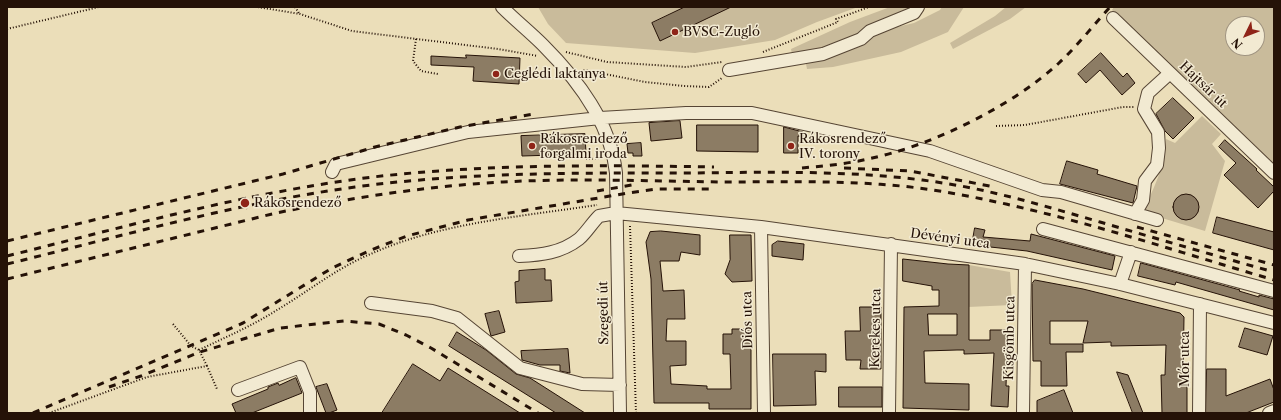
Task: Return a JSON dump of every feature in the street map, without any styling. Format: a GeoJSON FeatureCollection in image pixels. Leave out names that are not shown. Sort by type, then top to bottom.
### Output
{"type":"FeatureCollection","features":[{"type":"Feature","properties":{"kind":"street","name":"Szegedi út"},"geometry":{"type":"LineString","coordinates":[[502,7],[560,55],[570,76],[600,118],[611,144],[616,173],[620,413]]}},
{"type":"Feature","properties":{"kind":"street"},"geometry":{"type":"LineString","coordinates":[[728,65],[823,54],[861,39],[870,31],[914,13],[918,7]]}},
{"type":"Feature","properties":{"kind":"street","name":"Hajtsár út"},"geometry":{"type":"LineString","coordinates":[[1113,18],[1274,173]]}},
{"type":"Feature","properties":{"kind":"street"},"geometry":{"type":"LineString","coordinates":[[1135,214],[1143,200],[1145,181],[1157,165],[1159,148],[1158,132],[1144,109],[1148,93],[1170,73]]}},
{"type":"Feature","properties":{"kind":"street"},"geometry":{"type":"LineString","coordinates":[[332,172],[336,164],[468,132],[600,118],[686,113],[752,113],[930,151],[1042,190],[1061,192],[1157,220]]}},
{"type":"Feature","properties":{"kind":"street","name":"Dévényi utca"},"geometry":{"type":"LineString","coordinates":[[519,256],[545,254],[564,248],[580,239],[599,216],[616,207],[629,214],[761,227],[892,244],[1026,264],[1120,284],[1274,323]]}},
{"type":"Feature","properties":{"kind":"street","name":"Diós utca"},"geometry":{"type":"LineString","coordinates":[[761,227],[764,413]]}},
{"type":"Feature","properties":{"kind":"street"},"geometry":{"type":"LineString","coordinates":[[1043,229],[1274,291]]}},
{"type":"Feature","properties":{"kind":"street","name":"Kerekes utca"},"geometry":{"type":"LineString","coordinates":[[889,413],[892,244]]}},
{"type":"Feature","properties":{"kind":"street"},"geometry":{"type":"LineString","coordinates":[[1120,284],[1131,252]]}},
{"type":"Feature","properties":{"kind":"street","name":"Kisgömb utca"},"geometry":{"type":"LineString","coordinates":[[1023,413],[1026,264]]}},
{"type":"Feature","properties":{"kind":"street"},"geometry":{"type":"LineString","coordinates":[[371,303],[432,311],[457,318],[520,368],[582,384],[620,386]]}},
{"type":"Feature","properties":{"kind":"street","name":"Mór utca"},"geometry":{"type":"LineString","coordinates":[[1199,413],[1200,304]]}},
{"type":"Feature","properties":{"kind":"street"},"geometry":{"type":"LineString","coordinates":[[238,390],[300,367],[310,392],[310,413]]}},
{"type":"Feature","properties":{"kind":"street"},"geometry":{"type":"LineString","coordinates":[[1269,413],[1274,411]]}},
{"type":"Feature","properties":{"kind":"path"},"geometry":{"type":"LineString","coordinates":[[7,29],[99,7]]}},
{"type":"Feature","properties":{"kind":"path"},"geometry":{"type":"LineString","coordinates":[[258,7],[300,14],[352,32],[560,55],[607,62],[686,68],[728,65],[723,77],[709,87],[645,82],[585,70],[570,76]]}},
{"type":"Feature","properties":{"kind":"path"},"geometry":{"type":"LineString","coordinates":[[295,7],[300,14]]}},
{"type":"Feature","properties":{"kind":"path"},"geometry":{"type":"LineString","coordinates":[[759,54],[838,22],[836,19],[869,7]]}},
{"type":"Feature","properties":{"kind":"path"},"geometry":{"type":"LineString","coordinates":[[416,39],[413,61],[421,71],[438,74]]}},
{"type":"Feature","properties":{"kind":"path"},"geometry":{"type":"LineString","coordinates":[[996,126],[1025,125],[1123,107],[1144,109]]}},
{"type":"Feature","properties":{"kind":"path"},"geometry":{"type":"LineString","coordinates":[[586,159],[614,157]]}},
{"type":"Feature","properties":{"kind":"path"},"geometry":{"type":"LineString","coordinates":[[245,197],[247,209]]}},
{"type":"Feature","properties":{"kind":"path"},"geometry":{"type":"LineString","coordinates":[[199,350],[247,328],[340,270],[373,252],[435,232],[478,223],[616,207]]}},
{"type":"Feature","properties":{"kind":"path"},"geometry":{"type":"LineString","coordinates":[[629,214],[636,413]]}},
{"type":"Feature","properties":{"kind":"path"},"geometry":{"type":"LineString","coordinates":[[173,324],[191,346],[199,350],[217,389]]}},
{"type":"Feature","properties":{"kind":"path"},"geometry":{"type":"LineString","coordinates":[[49,413],[147,377],[207,366]]}},
{"type":"Feature","properties":{"kind":"shaded area","name":"BVSC-Zugló"},"geometry":{"type":"Polygon","coordinates":[[[538,7],[858,7],[817,22],[775,40],[695,53],[566,43],[548,24],[538,7]]]}},
{"type":"Feature","properties":{"kind":"shaded area"},"geometry":{"type":"Polygon","coordinates":[[[890,7],[913,7],[869,30],[840,42],[809,51],[792,54],[791,49],[850,22],[890,7]]]}},
{"type":"Feature","properties":{"kind":"shaded area"},"geometry":{"type":"Polygon","coordinates":[[[942,7],[964,7],[948,32],[901,52],[833,67],[807,69],[806,64],[839,53],[888,29],[914,23],[940,10],[942,7]]]}},
{"type":"Feature","properties":{"kind":"shaded area"},"geometry":{"type":"Polygon","coordinates":[[[1006,7],[1026,7],[1010,19],[953,49],[950,43],[995,16],[1006,7]]]}},
{"type":"Feature","properties":{"kind":"shaded area"},"geometry":{"type":"Polygon","coordinates":[[[1114,7],[1274,7],[1274,164],[1112,10],[1114,7]]]}},
{"type":"Feature","properties":{"kind":"shaded area"},"geometry":{"type":"Polygon","coordinates":[[[1202,116],[1221,134],[1212,144],[1225,161],[1205,231],[1142,212],[1161,168],[1166,139],[1175,143],[1202,116]]]}},
{"type":"Feature","properties":{"kind":"shaded area"},"geometry":{"type":"Polygon","coordinates":[[[969,265],[1010,272],[1012,305],[968,307],[969,265]]]}},
{"type":"Feature","properties":{"kind":"building"},"geometry":{"type":"Polygon","coordinates":[[[685,7],[731,7],[660,41],[652,23],[685,7]]]}},
{"type":"Feature","properties":{"kind":"building"},"geometry":{"type":"Polygon","coordinates":[[[1101,53],[1123,77],[1127,73],[1135,83],[1122,95],[1100,70],[1086,83],[1078,74],[1101,53]]]}},
{"type":"Feature","properties":{"kind":"building","name":"Ceglédi laktanya"},"geometry":{"type":"Polygon","coordinates":[[[466,55],[520,58],[519,84],[473,81],[474,67],[431,65],[431,56],[466,58],[466,55]]]}},
{"type":"Feature","properties":{"kind":"building"},"geometry":{"type":"Polygon","coordinates":[[[1173,98],[1194,118],[1173,139],[1165,131],[1156,114],[1173,98]]]}},
{"type":"Feature","properties":{"kind":"building"},"geometry":{"type":"Polygon","coordinates":[[[680,121],[682,138],[651,141],[649,123],[680,121]]]}},
{"type":"Feature","properties":{"kind":"building"},"geometry":{"type":"Polygon","coordinates":[[[697,125],[758,125],[758,152],[697,151],[697,125]]]}},
{"type":"Feature","properties":{"kind":"building"},"geometry":{"type":"Polygon","coordinates":[[[784,127],[803,132],[803,137],[798,136],[798,153],[784,153],[784,127]]]}},
{"type":"Feature","properties":{"kind":"building"},"geometry":{"type":"Polygon","coordinates":[[[585,134],[586,154],[522,156],[521,136],[585,134]]]}},
{"type":"Feature","properties":{"kind":"building"},"geometry":{"type":"Polygon","coordinates":[[[1225,140],[1257,169],[1256,170],[1274,187],[1274,191],[1258,208],[1224,175],[1236,163],[1219,147],[1225,140]]]}},
{"type":"Feature","properties":{"kind":"building"},"geometry":{"type":"Polygon","coordinates":[[[641,143],[642,156],[633,156],[633,153],[628,153],[627,144],[641,143]]]}},
{"type":"Feature","properties":{"kind":"building"},"geometry":{"type":"Polygon","coordinates":[[[1067,161],[1098,170],[1097,174],[1137,186],[1133,203],[1060,184],[1067,161]]]}},
{"type":"Feature","properties":{"kind":"building"},"geometry":{"type":"Polygon","coordinates":[[[1186,194],[1195,198],[1199,207],[1195,216],[1186,220],[1177,216],[1173,207],[1177,198],[1186,194]]]}},
{"type":"Feature","properties":{"kind":"building"},"geometry":{"type":"Polygon","coordinates":[[[1217,217],[1274,232],[1274,250],[1213,233],[1217,217]]]}},
{"type":"Feature","properties":{"kind":"building"},"geometry":{"type":"Polygon","coordinates":[[[975,228],[985,230],[983,237],[1030,241],[1031,234],[1115,256],[1112,270],[1027,251],[972,245],[975,228]]]}},
{"type":"Feature","properties":{"kind":"building"},"geometry":{"type":"Polygon","coordinates":[[[661,231],[700,235],[700,255],[681,252],[679,261],[660,261],[663,291],[684,290],[685,319],[667,319],[666,341],[686,341],[686,365],[670,366],[671,384],[707,386],[707,389],[731,389],[730,354],[723,354],[723,334],[732,334],[732,329],[751,329],[751,409],[709,409],[709,403],[654,403],[651,279],[646,242],[650,232],[661,231]]]}},
{"type":"Feature","properties":{"kind":"building"},"geometry":{"type":"Polygon","coordinates":[[[730,235],[751,235],[752,281],[732,282],[725,274],[730,260],[730,235]]]}},
{"type":"Feature","properties":{"kind":"building"},"geometry":{"type":"Polygon","coordinates":[[[778,241],[804,244],[803,260],[772,256],[772,245],[778,241]]]}},
{"type":"Feature","properties":{"kind":"building"},"geometry":{"type":"Polygon","coordinates":[[[903,259],[969,265],[969,340],[990,340],[990,330],[1008,330],[1006,386],[1009,386],[1008,407],[991,406],[994,353],[964,354],[964,350],[957,350],[924,351],[925,383],[969,384],[969,410],[903,408],[904,307],[939,306],[939,290],[932,290],[932,286],[903,281],[903,259]],[[928,314],[929,335],[957,335],[957,314],[928,314]]]}},
{"type":"Feature","properties":{"kind":"building"},"geometry":{"type":"Polygon","coordinates":[[[1141,263],[1240,290],[1239,291],[1259,297],[1259,295],[1274,299],[1274,310],[1176,282],[1175,285],[1138,276],[1141,263]]]}},
{"type":"Feature","properties":{"kind":"building"},"geometry":{"type":"Polygon","coordinates":[[[545,269],[545,280],[551,280],[552,301],[516,303],[515,282],[519,281],[519,271],[545,269]]]}},
{"type":"Feature","properties":{"kind":"building"},"geometry":{"type":"Polygon","coordinates":[[[1035,280],[1083,289],[1180,313],[1184,317],[1183,376],[1187,376],[1187,413],[1162,413],[1161,375],[1165,375],[1166,345],[1111,346],[1111,342],[1083,343],[1088,321],[1050,321],[1050,344],[1083,344],[1083,352],[1066,352],[1067,386],[1041,386],[1041,361],[1033,361],[1032,284],[1035,280]]]}},
{"type":"Feature","properties":{"kind":"building"},"geometry":{"type":"Polygon","coordinates":[[[860,307],[881,307],[881,369],[860,369],[861,360],[846,360],[845,331],[860,331],[860,307]]]}},
{"type":"Feature","properties":{"kind":"building"},"geometry":{"type":"Polygon","coordinates":[[[499,311],[505,332],[491,336],[485,314],[499,311]]]}},
{"type":"Feature","properties":{"kind":"building"},"geometry":{"type":"Polygon","coordinates":[[[1245,328],[1273,336],[1267,355],[1239,347],[1245,328]]]}},
{"type":"Feature","properties":{"kind":"building"},"geometry":{"type":"Polygon","coordinates":[[[457,332],[486,350],[516,374],[530,378],[585,413],[556,413],[449,346],[457,332]]]}},
{"type":"Feature","properties":{"kind":"building"},"geometry":{"type":"Polygon","coordinates":[[[568,349],[570,373],[560,371],[560,365],[540,365],[522,360],[521,351],[568,349]]]}},
{"type":"Feature","properties":{"kind":"building"},"geometry":{"type":"Polygon","coordinates":[[[773,354],[826,354],[826,372],[815,371],[816,405],[774,406],[773,354]]]}},
{"type":"Feature","properties":{"kind":"building"},"geometry":{"type":"Polygon","coordinates":[[[413,364],[440,381],[448,368],[520,413],[382,413],[413,364]]]}},
{"type":"Feature","properties":{"kind":"building"},"geometry":{"type":"Polygon","coordinates":[[[1207,369],[1226,369],[1226,396],[1270,379],[1274,390],[1274,402],[1246,413],[1206,413],[1207,369]]]}},
{"type":"Feature","properties":{"kind":"building"},"geometry":{"type":"Polygon","coordinates":[[[1117,372],[1128,375],[1143,413],[1133,413],[1117,372]]]}},
{"type":"Feature","properties":{"kind":"building"},"geometry":{"type":"Polygon","coordinates":[[[296,378],[302,393],[252,413],[236,413],[232,404],[268,389],[268,387],[278,383],[279,385],[296,378]]]}},
{"type":"Feature","properties":{"kind":"building"},"geometry":{"type":"Polygon","coordinates":[[[327,384],[337,410],[329,413],[326,413],[316,387],[327,384]]]}},
{"type":"Feature","properties":{"kind":"building"},"geometry":{"type":"Polygon","coordinates":[[[839,387],[882,387],[882,407],[839,407],[839,387]]]}},
{"type":"Feature","properties":{"kind":"building"},"geometry":{"type":"Polygon","coordinates":[[[1064,390],[1073,413],[1037,413],[1037,401],[1064,390]]]}},
{"type":"Feature","properties":{"kind":"railway"},"geometry":{"type":"LineString","coordinates":[[802,168],[852,162],[892,153],[918,145],[969,123],[1018,95],[1040,79],[1079,43],[1110,7]]}},
{"type":"Feature","properties":{"kind":"railway"},"geometry":{"type":"LineString","coordinates":[[7,241],[283,174],[375,147],[460,127],[534,114]]}},
{"type":"Feature","properties":{"kind":"railway"},"geometry":{"type":"LineString","coordinates":[[7,256],[189,211],[281,191],[373,177],[458,170],[543,166],[714,167]]}},
{"type":"Feature","properties":{"kind":"railway"},"geometry":{"type":"LineString","coordinates":[[844,168],[910,171],[995,187]]}},
{"type":"Feature","properties":{"kind":"railway"},"geometry":{"type":"LineString","coordinates":[[7,264],[223,211],[311,194],[397,182],[439,178],[523,174],[786,172],[880,176],[943,183],[983,190],[1041,205],[1274,272]]}},
{"type":"Feature","properties":{"kind":"railway"},"geometry":{"type":"LineString","coordinates":[[7,279],[276,213],[332,202],[446,186],[530,181],[585,180],[833,182],[889,185],[945,192],[1028,209],[1070,220],[1274,280]]}},
{"type":"Feature","properties":{"kind":"railway"},"geometry":{"type":"LineString","coordinates":[[597,191],[632,185]]}},
{"type":"Feature","properties":{"kind":"railway"},"geometry":{"type":"LineString","coordinates":[[33,413],[243,323],[332,268],[371,250],[407,236],[468,220],[628,193],[657,189],[714,189]]}},
{"type":"Feature","properties":{"kind":"railway"},"geometry":{"type":"LineString","coordinates":[[1137,227],[1274,265]]}},
{"type":"Feature","properties":{"kind":"railway"},"geometry":{"type":"LineString","coordinates":[[109,387],[141,376],[200,352],[280,328],[344,321],[379,324],[406,335],[431,348],[538,413]]}},
{"type":"Feature","properties":{"kind":"place","name":"BVSC-Zugló"},"geometry":{"type":"Point","coordinates":[675,32]}},
{"type":"Feature","properties":{"kind":"place","name":"Ceglédi laktanya"},"geometry":{"type":"Point","coordinates":[496,74]}},
{"type":"Feature","properties":{"kind":"place","name":"Rákosrendező forgalmi iroda"},"geometry":{"type":"Point","coordinates":[532,146]}},
{"type":"Feature","properties":{"kind":"place","name":"Rákosrendező IV. torony"},"geometry":{"type":"Point","coordinates":[791,146]}},
{"type":"Feature","properties":{"kind":"place","name":"Rákosrendező"},"geometry":{"type":"Point","coordinates":[245,203]}}]}
